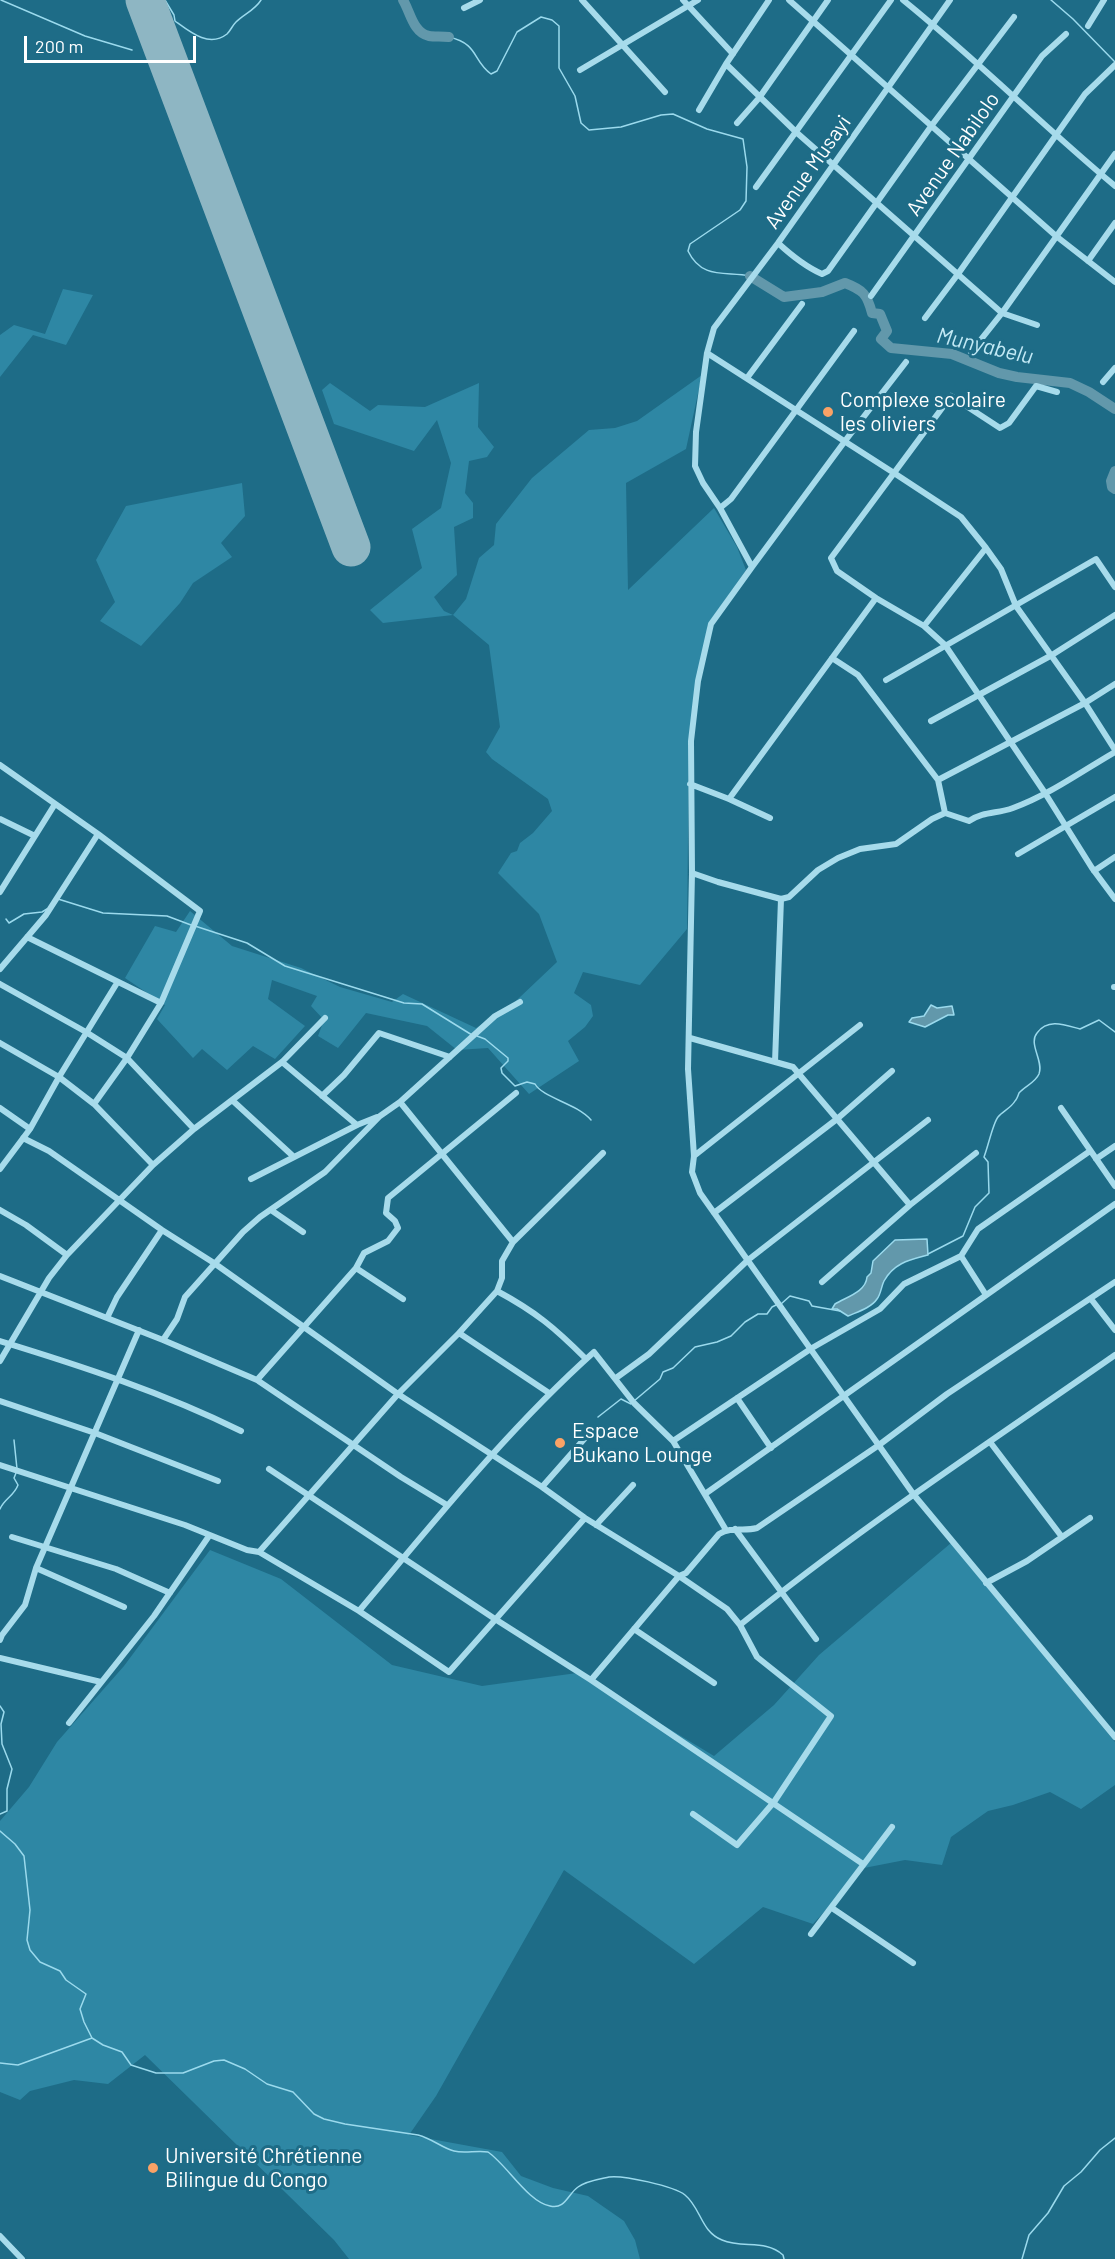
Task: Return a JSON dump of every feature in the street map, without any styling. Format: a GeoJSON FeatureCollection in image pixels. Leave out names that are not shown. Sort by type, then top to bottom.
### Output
{"type":"FeatureCollection","features":[{"type":"Feature","properties":{"kind":"street"},"geometry":{"type":"LineString","coordinates":[[464,8],[480,0]]}},
{"type":"Feature","properties":{"kind":"street"},"geometry":{"type":"LineString","coordinates":[[683,0],[732,54]]}},
{"type":"Feature","properties":{"kind":"street"},"geometry":{"type":"LineString","coordinates":[[580,70],[698,0]]}},
{"type":"Feature","properties":{"kind":"street"},"geometry":{"type":"LineString","coordinates":[[699,110],[732,54],[769,0]]}},
{"type":"Feature","properties":{"kind":"street"},"geometry":{"type":"LineString","coordinates":[[789,0],[1056,236],[1115,282]]}},
{"type":"Feature","properties":{"kind":"street"},"geometry":{"type":"LineString","coordinates":[[737,123],[759,98],[828,0]]}},
{"type":"Feature","properties":{"kind":"street"},"geometry":{"type":"LineString","coordinates":[[756,187],[891,0]]}},
{"type":"Feature","properties":{"kind":"street"},"geometry":{"type":"LineString","coordinates":[[903,0],[978,63],[1115,186]]}},
{"type":"Feature","properties":{"kind":"street","name":"Avenue Musayi"},"geometry":{"type":"LineString","coordinates":[[752,567],[695,466],[696,432],[707,353],[714,328],[778,243],[950,0]]}},
{"type":"Feature","properties":{"kind":"street"},"geometry":{"type":"LineString","coordinates":[[1088,26],[1104,0]]}},
{"type":"Feature","properties":{"kind":"street"},"geometry":{"type":"LineString","coordinates":[[586,1],[665,92]]}},
{"type":"Feature","properties":{"kind":"street"},"geometry":{"type":"LineString","coordinates":[[778,243],[787,252],[822,274],[828,271],[932,125],[1014,17]]}},
{"type":"Feature","properties":{"kind":"street","name":"Avenue Nabilolo"},"geometry":{"type":"LineString","coordinates":[[871,296],[1042,56],[1066,34]]}},
{"type":"Feature","properties":{"kind":"street"},"geometry":{"type":"LineString","coordinates":[[726,64],[796,132],[1002,313],[1037,325]]}},
{"type":"Feature","properties":{"kind":"street"},"geometry":{"type":"LineString","coordinates":[[925,318],[1013,198],[1085,94],[1115,65]]}},
{"type":"Feature","properties":{"kind":"street"},"geometry":{"type":"LineString","coordinates":[[971,352],[1002,313],[1115,154]]}},
{"type":"Feature","properties":{"kind":"street"},"geometry":{"type":"LineString","coordinates":[[1088,261],[1115,223]]}},
{"type":"Feature","properties":{"kind":"street"},"geometry":{"type":"LineString","coordinates":[[747,378],[802,304]]}},
{"type":"Feature","properties":{"kind":"street"},"geometry":{"type":"LineString","coordinates":[[720,508],[731,499],[854,331]]}},
{"type":"Feature","properties":{"kind":"street"},"geometry":{"type":"LineString","coordinates":[[692,873],[781,899],[789,897],[818,870],[838,858],[860,849],[896,844],[932,819],[945,813],[969,821],[980,814],[1011,809],[1045,793],[1115,751],[1085,703],[1016,606],[1001,569],[961,517],[707,353]]}},
{"type":"Feature","properties":{"kind":"street"},"geometry":{"type":"LineString","coordinates":[[906,362],[711,624],[698,681],[691,741],[692,873],[688,1069],[694,1156],[692,1172],[700,1193],[812,1348],[914,1496],[1115,1737]]}},
{"type":"Feature","properties":{"kind":"street"},"geometry":{"type":"LineString","coordinates":[[1103,382],[1115,368]]}},
{"type":"Feature","properties":{"kind":"street"},"geometry":{"type":"LineString","coordinates":[[1057,392],[1036,386],[1009,423],[1000,428],[951,396],[831,558],[837,571],[924,627],[945,645],[1045,793],[1094,871],[1115,899]]}},
{"type":"Feature","properties":{"kind":"street"},"geometry":{"type":"LineString","coordinates":[[924,627],[986,548]]}},
{"type":"Feature","properties":{"kind":"street"},"geometry":{"type":"LineString","coordinates":[[886,680],[1096,559],[1115,587]]}},
{"type":"Feature","properties":{"kind":"street"},"geometry":{"type":"LineString","coordinates":[[729,799],[876,598]]}},
{"type":"Feature","properties":{"kind":"street"},"geometry":{"type":"LineString","coordinates":[[932,721],[1052,655],[1115,615]]}},
{"type":"Feature","properties":{"kind":"street"},"geometry":{"type":"LineString","coordinates":[[832,658],[858,675],[938,780],[945,813]]}},
{"type":"Feature","properties":{"kind":"street"},"geometry":{"type":"LineString","coordinates":[[938,780],[1085,703],[1115,684]]}},
{"type":"Feature","properties":{"kind":"street"},"geometry":{"type":"LineString","coordinates":[[0,765],[98,834],[200,911],[161,1003],[127,1058],[94,1104]]}},
{"type":"Feature","properties":{"kind":"street"},"geometry":{"type":"LineString","coordinates":[[690,784],[770,818]]}},
{"type":"Feature","properties":{"kind":"street"},"geometry":{"type":"LineString","coordinates":[[1018,854],[1115,797]]}},
{"type":"Feature","properties":{"kind":"street"},"geometry":{"type":"LineString","coordinates":[[0,892],[55,804]]}},
{"type":"Feature","properties":{"kind":"street"},"geometry":{"type":"LineString","coordinates":[[0,819],[35,836]]}},
{"type":"Feature","properties":{"kind":"street"},"geometry":{"type":"LineString","coordinates":[[0,969],[45,915],[98,834]]}},
{"type":"Feature","properties":{"kind":"street"},"geometry":{"type":"LineString","coordinates":[[1094,871],[1115,857]]}},
{"type":"Feature","properties":{"kind":"street"},"geometry":{"type":"LineString","coordinates":[[0,876],[7,880]]}},
{"type":"Feature","properties":{"kind":"street"},"geometry":{"type":"LineString","coordinates":[[775,1062],[781,899]]}},
{"type":"Feature","properties":{"kind":"street"},"geometry":{"type":"LineString","coordinates":[[27,937],[161,1003]]}},
{"type":"Feature","properties":{"kind":"street"},"geometry":{"type":"LineString","coordinates":[[0,1167],[30,1129],[117,982]]}},
{"type":"Feature","properties":{"kind":"street"},"geometry":{"type":"LineString","coordinates":[[0,984],[86,1032],[127,1058],[194,1130]]}},
{"type":"Feature","properties":{"kind":"street"},"geometry":{"type":"LineString","coordinates":[[163,1340],[177,1319],[185,1297],[243,1232],[325,1172],[380,1116],[400,1102],[495,1016],[520,1002]]}},
{"type":"Feature","properties":{"kind":"street"},"geometry":{"type":"LineString","coordinates":[[0,1361],[40,1292],[67,1255],[153,1165],[282,1062],[325,1018]]}},
{"type":"Feature","properties":{"kind":"street"},"geometry":{"type":"LineString","coordinates":[[694,1156],[860,1025]]}},
{"type":"Feature","properties":{"kind":"street"},"geometry":{"type":"LineString","coordinates":[[321,1095],[344,1075],[379,1034],[450,1057]]}},
{"type":"Feature","properties":{"kind":"street"},"geometry":{"type":"LineString","coordinates":[[690,1038],[793,1068],[910,1205]]}},
{"type":"Feature","properties":{"kind":"street"},"geometry":{"type":"LineString","coordinates":[[0,1042],[59,1077],[94,1104],[153,1165]]}},
{"type":"Feature","properties":{"kind":"street"},"geometry":{"type":"LineString","coordinates":[[282,1062],[357,1125]]}},
{"type":"Feature","properties":{"kind":"street"},"geometry":{"type":"LineString","coordinates":[[714,1213],[837,1119],[892,1071]]}},
{"type":"Feature","properties":{"kind":"street"},"geometry":{"type":"LineString","coordinates":[[257,1380],[356,1268],[364,1253],[388,1241],[398,1228],[395,1221],[386,1213],[388,1198],[516,1093]]}},
{"type":"Feature","properties":{"kind":"street"},"geometry":{"type":"LineString","coordinates":[[232,1100],[294,1157]]}},
{"type":"Feature","properties":{"kind":"street"},"geometry":{"type":"LineString","coordinates":[[400,1102],[513,1242]]}},
{"type":"Feature","properties":{"kind":"street"},"geometry":{"type":"LineString","coordinates":[[0,1108],[30,1129]]}},
{"type":"Feature","properties":{"kind":"street"},"geometry":{"type":"LineString","coordinates":[[1061,1108],[1115,1186]]}},
{"type":"Feature","properties":{"kind":"street"},"geometry":{"type":"LineString","coordinates":[[251,1179],[357,1125],[380,1116]]}},
{"type":"Feature","properties":{"kind":"street"},"geometry":{"type":"LineString","coordinates":[[616,1378],[649,1354],[748,1260],[928,1120]]}},
{"type":"Feature","properties":{"kind":"street"},"geometry":{"type":"LineString","coordinates":[[23,1138],[49,1151],[162,1230],[214,1263],[398,1394],[727,1609],[740,1624],[757,1657],[831,1716],[774,1802],[737,1845],[693,1814]]}},
{"type":"Feature","properties":{"kind":"street"},"geometry":{"type":"LineString","coordinates":[[1096,1159],[1115,1146]]}},
{"type":"Feature","properties":{"kind":"street"},"geometry":{"type":"LineString","coordinates":[[673,1441],[812,1348],[880,1309],[904,1284],[961,1256],[978,1229],[1090,1150]]}},
{"type":"Feature","properties":{"kind":"street"},"geometry":{"type":"LineString","coordinates":[[259,1552],[398,1394],[497,1291],[502,1278],[502,1261],[513,1242],[603,1153]]}},
{"type":"Feature","properties":{"kind":"street"},"geometry":{"type":"LineString","coordinates":[[822,1282],[910,1205],[976,1153]]}},
{"type":"Feature","properties":{"kind":"street"},"geometry":{"type":"LineString","coordinates":[[705,1494],[1115,1204]]}},
{"type":"Feature","properties":{"kind":"street"},"geometry":{"type":"LineString","coordinates":[[0,1210],[26,1225],[67,1255]]}},
{"type":"Feature","properties":{"kind":"street"},"geometry":{"type":"LineString","coordinates":[[271,1210],[303,1232]]}},
{"type":"Feature","properties":{"kind":"street"},"geometry":{"type":"LineString","coordinates":[[107,1318],[117,1298],[162,1230]]}},
{"type":"Feature","properties":{"kind":"street"},"geometry":{"type":"LineString","coordinates":[[961,1256],[986,1295]]}},
{"type":"Feature","properties":{"kind":"street"},"geometry":{"type":"LineString","coordinates":[[356,1268],[403,1299]]}},
{"type":"Feature","properties":{"kind":"street"},"geometry":{"type":"LineString","coordinates":[[0,1276],[139,1330],[257,1380],[401,1477],[447,1505]]}},
{"type":"Feature","properties":{"kind":"street"},"geometry":{"type":"LineString","coordinates":[[591,1680],[679,1576],[686,1573],[719,1534],[726,1530],[746,1531],[757,1528],[879,1445],[946,1394],[1115,1282]]}},
{"type":"Feature","properties":{"kind":"street"},"geometry":{"type":"LineString","coordinates":[[497,1291],[528,1307],[554,1327],[586,1359]]}},
{"type":"Feature","properties":{"kind":"street"},"geometry":{"type":"LineString","coordinates":[[1091,1299],[1115,1330]]}},
{"type":"Feature","properties":{"kind":"street"},"geometry":{"type":"LineString","coordinates":[[0,1640],[25,1605],[45,1546],[139,1330]]}},
{"type":"Feature","properties":{"kind":"street"},"geometry":{"type":"LineString","coordinates":[[459,1333],[549,1393]]}},
{"type":"Feature","properties":{"kind":"street"},"geometry":{"type":"LineString","coordinates":[[0,1341],[119,1379],[194,1408],[241,1431]]}},
{"type":"Feature","properties":{"kind":"street"},"geometry":{"type":"LineString","coordinates":[[359,1611],[492,1454],[549,1393],[594,1352],[633,1402],[673,1441],[726,1530]]}},
{"type":"Feature","properties":{"kind":"street"},"geometry":{"type":"LineString","coordinates":[[740,1624],[914,1496],[1115,1355]]}},
{"type":"Feature","properties":{"kind":"street"},"geometry":{"type":"LineString","coordinates":[[737,1398],[771,1448]]}},
{"type":"Feature","properties":{"kind":"street"},"geometry":{"type":"LineString","coordinates":[[0,1401],[95,1433],[218,1481]]}},
{"type":"Feature","properties":{"kind":"street"},"geometry":{"type":"LineString","coordinates":[[542,1487],[593,1429]]}},
{"type":"Feature","properties":{"kind":"street"},"geometry":{"type":"LineString","coordinates":[[990,1442],[1062,1537]]}},
{"type":"Feature","properties":{"kind":"street"},"geometry":{"type":"LineString","coordinates":[[0,1465],[184,1525],[247,1550],[259,1552],[359,1611],[449,1672],[585,1518]]}},
{"type":"Feature","properties":{"kind":"street"},"geometry":{"type":"LineString","coordinates":[[269,1469],[591,1680],[863,1864]]}},
{"type":"Feature","properties":{"kind":"street"},"geometry":{"type":"LineString","coordinates":[[596,1525],[633,1485]]}},
{"type":"Feature","properties":{"kind":"street"},"geometry":{"type":"LineString","coordinates":[[986,1583],[1028,1561],[1090,1518]]}},
{"type":"Feature","properties":{"kind":"street"},"geometry":{"type":"LineString","coordinates":[[735,1530],[816,1639]]}},
{"type":"Feature","properties":{"kind":"street"},"geometry":{"type":"LineString","coordinates":[[69,1723],[154,1616],[209,1536]]}},
{"type":"Feature","properties":{"kind":"street"},"geometry":{"type":"LineString","coordinates":[[12,1537],[117,1569],[170,1593]]}},
{"type":"Feature","properties":{"kind":"street"},"geometry":{"type":"LineString","coordinates":[[36,1568],[124,1607]]}},
{"type":"Feature","properties":{"kind":"street"},"geometry":{"type":"LineString","coordinates":[[634,1629],[714,1683]]}},
{"type":"Feature","properties":{"kind":"street"},"geometry":{"type":"LineString","coordinates":[[0,1658],[102,1682]]}},
{"type":"Feature","properties":{"kind":"street"},"geometry":{"type":"LineString","coordinates":[[812,1934],[892,1827]]}},
{"type":"Feature","properties":{"kind":"street"},"geometry":{"type":"LineString","coordinates":[[832,1908],[913,1963]]}},
{"type":"Feature","properties":{"kind":"street"},"geometry":{"type":"LineString","coordinates":[[0,2236],[22,2259]]}},
{"type":"Feature","properties":{"kind":"shaded area"},"geometry":{"type":"Polygon","coordinates":[[[63,289],[93,295],[66,345],[33,335],[0,377],[0,335],[14,325],[45,334],[63,289]]]}},
{"type":"Feature","properties":{"kind":"shaded area"},"geometry":{"type":"Polygon","coordinates":[[[702,375],[686,449],[626,483],[628,590],[714,508],[737,547],[746,570],[708,624],[689,743],[687,929],[640,985],[583,972],[574,993],[591,1005],[593,1016],[585,1027],[568,1041],[579,1061],[529,1094],[488,1048],[457,1050],[427,1026],[366,1013],[338,1048],[318,1036],[324,1020],[311,1006],[317,996],[272,980],[268,999],[305,1026],[275,1059],[253,1046],[227,1070],[202,1049],[193,1058],[157,1019],[165,1005],[125,978],[155,926],[176,932],[190,911],[232,946],[301,968],[340,987],[392,1002],[403,994],[476,1028],[500,1016],[557,962],[539,914],[498,873],[511,853],[517,851],[520,843],[533,833],[552,811],[548,799],[492,759],[486,752],[500,727],[489,645],[453,615],[466,599],[479,558],[494,545],[496,524],[532,478],[589,430],[615,428],[637,421],[702,375]]]}},
{"type":"Feature","properties":{"kind":"shaded area"},"geometry":{"type":"Polygon","coordinates":[[[330,383],[370,411],[378,405],[425,407],[479,383],[478,427],[494,447],[487,457],[469,461],[465,493],[473,503],[473,518],[454,527],[457,575],[434,597],[444,611],[453,615],[383,623],[370,610],[422,568],[412,529],[441,508],[451,463],[437,420],[414,451],[334,424],[322,390],[330,383]]]}},
{"type":"Feature","properties":{"kind":"shaded area"},"geometry":{"type":"Polygon","coordinates":[[[242,483],[245,516],[221,543],[232,557],[193,583],[180,603],[141,646],[100,621],[115,602],[96,560],[126,506],[242,483]]]}},
{"type":"Feature","properties":{"kind":"shaded area"},"geometry":{"type":"Polygon","coordinates":[[[931,1005],[937,1008],[952,1006],[954,1015],[948,1015],[925,1027],[909,1022],[912,1018],[924,1016],[931,1005]]]}},
{"type":"Feature","properties":{"kind":"shaded area"},"geometry":{"type":"Polygon","coordinates":[[[927,1239],[928,1255],[908,1261],[892,1270],[884,1281],[878,1297],[871,1305],[848,1316],[837,1309],[832,1309],[835,1304],[855,1294],[863,1287],[871,1273],[873,1261],[895,1240],[927,1239]]]}},
{"type":"Feature","properties":{"kind":"shaded area"},"geometry":{"type":"Polygon","coordinates":[[[951,1543],[1115,1742],[1115,1785],[1081,1809],[1050,1792],[988,1811],[951,1837],[942,1865],[905,1860],[864,1868],[813,1924],[763,1907],[694,1964],[564,1870],[436,2096],[409,2135],[502,2152],[521,2176],[553,2188],[588,2196],[624,2221],[635,2240],[640,2259],[349,2259],[334,2240],[145,2055],[108,2084],[74,2080],[30,2091],[20,2100],[0,2092],[0,1821],[29,1787],[57,1742],[124,1666],[210,1550],[281,1579],[392,1665],[482,1686],[577,1673],[714,1756],[774,1705],[819,1655],[951,1543]]]}},
{"type":"Feature","properties":{"kind":"waterway"},"geometry":{"type":"LineString","coordinates":[[1,0],[85,36],[132,50]]}},
{"type":"Feature","properties":{"kind":"waterway"},"geometry":{"type":"LineString","coordinates":[[165,0],[175,21],[187,30],[207,39],[220,38],[227,34],[236,22],[256,7],[261,0]]}},
{"type":"Feature","properties":{"kind":"waterway","name":"Munyabelu"},"geometry":{"type":"LineString","coordinates":[[403,0],[419,31],[429,36],[449,37]]}},
{"type":"Feature","properties":{"kind":"waterway"},"geometry":{"type":"LineString","coordinates":[[1051,0],[1115,62]]}},
{"type":"Feature","properties":{"kind":"waterway"},"geometry":{"type":"LineString","coordinates":[[449,37],[466,44],[491,74],[497,71],[517,32],[541,17],[552,20],[559,26],[559,68],[575,96],[581,123],[589,130],[621,127],[661,115],[673,114],[707,129],[743,139],[747,167],[746,201],[740,210],[690,244],[688,251],[694,260],[707,270],[750,276]]}},
{"type":"Feature","properties":{"kind":"waterway","name":"Munyabelu"},"geometry":{"type":"LineString","coordinates":[[750,276],[784,297],[822,292],[845,283],[863,294],[872,313],[880,314],[887,331],[881,339],[891,348],[952,354],[999,373],[1070,383],[1115,409]]}},
{"type":"Feature","properties":{"kind":"waterway","name":"Munyabelu"},"geometry":{"type":"LineString","coordinates":[[1115,471],[1111,481],[1115,489]]}},
{"type":"Feature","properties":{"kind":"waterway"},"geometry":{"type":"LineString","coordinates":[[58,899],[103,913],[167,916],[191,925]]}},
{"type":"Feature","properties":{"kind":"waterway"},"geometry":{"type":"LineString","coordinates":[[6,919],[9,923],[24,914],[42,912],[47,909]]}},
{"type":"Feature","properties":{"kind":"waterway"},"geometry":{"type":"LineString","coordinates":[[195,926],[247,943],[285,966],[404,1003],[422,1004],[472,1035]]}},
{"type":"Feature","properties":{"kind":"waterway"},"geometry":{"type":"LineString","coordinates":[[928,1254],[963,1236],[975,1207],[989,1193],[988,1162],[984,1157],[994,1124],[998,1117],[1011,1106],[1019,1093],[1039,1074],[1040,1064],[1034,1042],[1041,1028],[1051,1024],[1080,1029],[1099,1020],[1115,1032]]}},
{"type":"Feature","properties":{"kind":"waterway"},"geometry":{"type":"LineString","coordinates":[[477,1036],[485,1039],[508,1058],[501,1068],[502,1073],[515,1086],[527,1082],[535,1084],[545,1093],[577,1109],[591,1120]]}},
{"type":"Feature","properties":{"kind":"waterway"},"geometry":{"type":"LineString","coordinates":[[781,1304],[790,1296],[809,1301],[812,1306],[840,1311]]}},
{"type":"Feature","properties":{"kind":"waterway"},"geometry":{"type":"LineString","coordinates":[[634,1401],[660,1379],[663,1372],[673,1368],[695,1347],[731,1336],[745,1322],[758,1314],[767,1314],[776,1305]]}},
{"type":"Feature","properties":{"kind":"waterway"},"geometry":{"type":"LineString","coordinates":[[598,1417],[621,1399],[631,1404]]}},
{"type":"Feature","properties":{"kind":"waterway"},"geometry":{"type":"LineString","coordinates":[[14,1440],[17,1469]]}},
{"type":"Feature","properties":{"kind":"waterway"},"geometry":{"type":"LineString","coordinates":[[0,1509],[18,1485],[14,1478],[16,1473]]}},
{"type":"Feature","properties":{"kind":"waterway"},"geometry":{"type":"LineString","coordinates":[[0,1706],[4,1712],[1,1724],[2,1744],[12,1769],[7,1789],[7,1811],[0,1814]]}},
{"type":"Feature","properties":{"kind":"waterway"},"geometry":{"type":"LineString","coordinates":[[0,1831],[15,1844],[24,1856],[30,1910],[27,1940],[30,1950],[40,1962],[60,1971],[66,1980],[86,1994],[80,2009],[92,2038],[122,2052],[131,2065],[156,2073],[183,2073],[214,2061],[224,2060],[245,2069],[267,2084],[293,2092],[314,2114],[324,2119],[418,2135],[454,2151],[488,2152],[534,2198],[550,2206],[563,2204],[581,2185],[593,2180],[616,2177],[660,2185],[685,2195],[695,2206],[705,2226],[715,2236],[730,2243],[769,2247],[783,2255],[784,2259]]}},
{"type":"Feature","properties":{"kind":"waterway"},"geometry":{"type":"LineString","coordinates":[[0,2063],[18,2065],[92,2038]]}},
{"type":"Feature","properties":{"kind":"waterway"},"geometry":{"type":"LineString","coordinates":[[1022,2259],[1029,2235],[1048,2213],[1064,2186],[1115,2138]]}},
{"type":"Feature","properties":{"kind":"runway"},"geometry":{"type":"LineString","coordinates":[[145,0],[351,547]]}},
{"type":"Feature","properties":{"kind":"place","name":"Complexe scolaire les oliviers"},"geometry":{"type":"Point","coordinates":[828,412]}},
{"type":"Feature","properties":{"kind":"place","name":"Espace Bukano Lounge"},"geometry":{"type":"Point","coordinates":[560,1443]}},
{"type":"Feature","properties":{"kind":"place","name":"Université Chrétienne Bilingue du Congo"},"geometry":{"type":"Point","coordinates":[153,2168]}}]}
